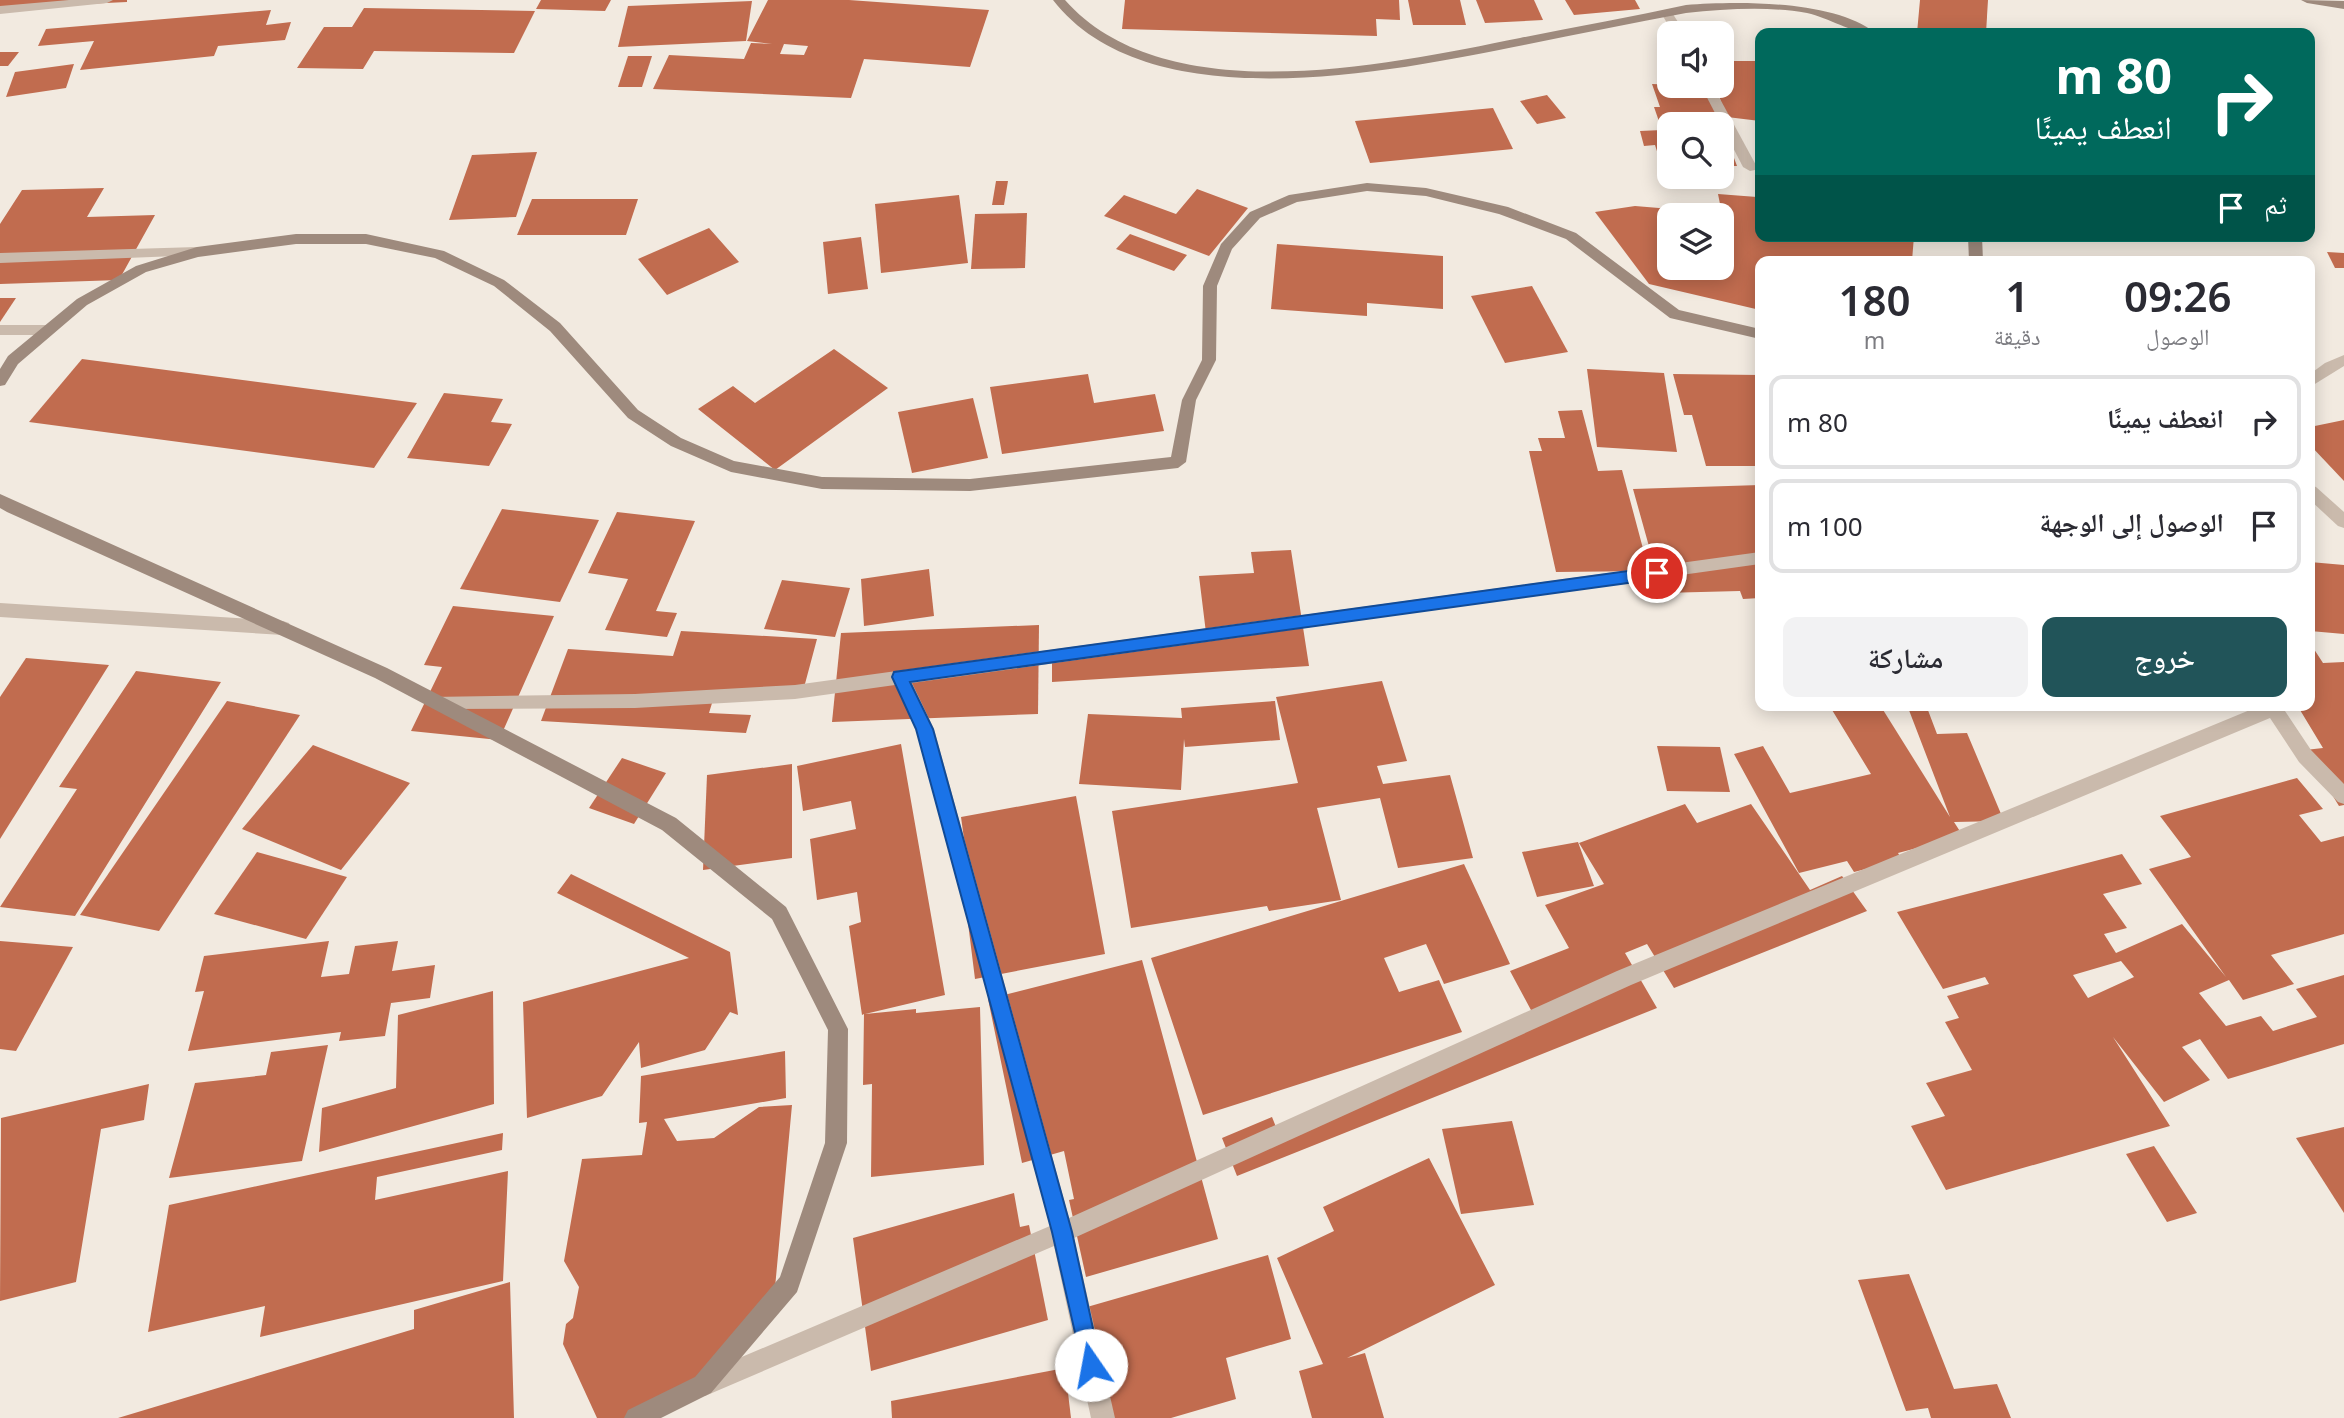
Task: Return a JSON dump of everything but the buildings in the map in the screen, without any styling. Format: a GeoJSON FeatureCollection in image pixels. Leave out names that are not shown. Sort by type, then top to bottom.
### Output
{"type":"FeatureCollection","features":[{"type":"Feature","properties":{"kind":"main road"},"geometry":{"type":"LineString","coordinates":[[1059,0],[1087,29],[1125,49],[1170,64],[1233,74],[1366,71],[1667,13],[1739,4],[1791,7],[1834,17],[1859,28]]}},
{"type":"Feature","properties":{"kind":"main road"},"geometry":{"type":"LineString","coordinates":[[2307,0],[2344,5]]}},
{"type":"Feature","properties":{"kind":"main road"},"geometry":{"type":"LineString","coordinates":[[0,381],[13,360],[82,302],[141,269],[197,252],[296,239],[366,239],[439,254],[499,283],[555,327],[634,414],[676,442],[731,466],[822,482],[970,485],[1178,462],[1189,400],[1209,360],[1210,286],[1226,247],[1255,215],[1294,198],[1367,187],[1426,192],[1503,210],[1571,236],[1675,314],[1755,333]]}},
{"type":"Feature","properties":{"kind":"main road"},"geometry":{"type":"LineString","coordinates":[[0,500],[381,673],[669,824],[779,913],[838,1029],[836,1143],[789,1284],[703,1385],[636,1418]]}},
{"type":"Feature","properties":{"kind":"street"},"geometry":{"type":"LineString","coordinates":[[0,10],[107,0]]}},
{"type":"Feature","properties":{"kind":"street"},"geometry":{"type":"LineString","coordinates":[[1667,13],[1672,21]]}},
{"type":"Feature","properties":{"kind":"street"},"geometry":{"type":"LineString","coordinates":[[1713,98],[1750,167]]}},
{"type":"Feature","properties":{"kind":"street"},"geometry":{"type":"LineString","coordinates":[[0,258],[197,252]]}},
{"type":"Feature","properties":{"kind":"street"},"geometry":{"type":"LineString","coordinates":[[0,330],[49,330]]}},
{"type":"Feature","properties":{"kind":"street"},"geometry":{"type":"LineString","coordinates":[[2315,378],[2344,360]]}},
{"type":"Feature","properties":{"kind":"street"},"geometry":{"type":"LineString","coordinates":[[2315,496],[2344,522]]}},
{"type":"Feature","properties":{"kind":"street"},"geometry":{"type":"LineString","coordinates":[[437,702],[704,698],[795,692],[1755,559]]}},
{"type":"Feature","properties":{"kind":"street"},"geometry":{"type":"LineString","coordinates":[[0,610],[282,628]]}},
{"type":"Feature","properties":{"kind":"street"},"geometry":{"type":"LineString","coordinates":[[900,677],[925,729],[1062,1232],[1103,1418]]}},
{"type":"Feature","properties":{"kind":"street"},"geometry":{"type":"LineString","coordinates":[[703,1385],[1062,1232],[1624,978],[2262,711]]}},
{"type":"Feature","properties":{"kind":"street"},"geometry":{"type":"LineString","coordinates":[[2275,711],[2305,756],[2344,796]]}},
{"type":"Feature","properties":{"kind":"route"},"geometry":{"type":"LineString","coordinates":[[1091,1365],[1062,1232],[925,729],[900,677],[1657,573]]}}]}
